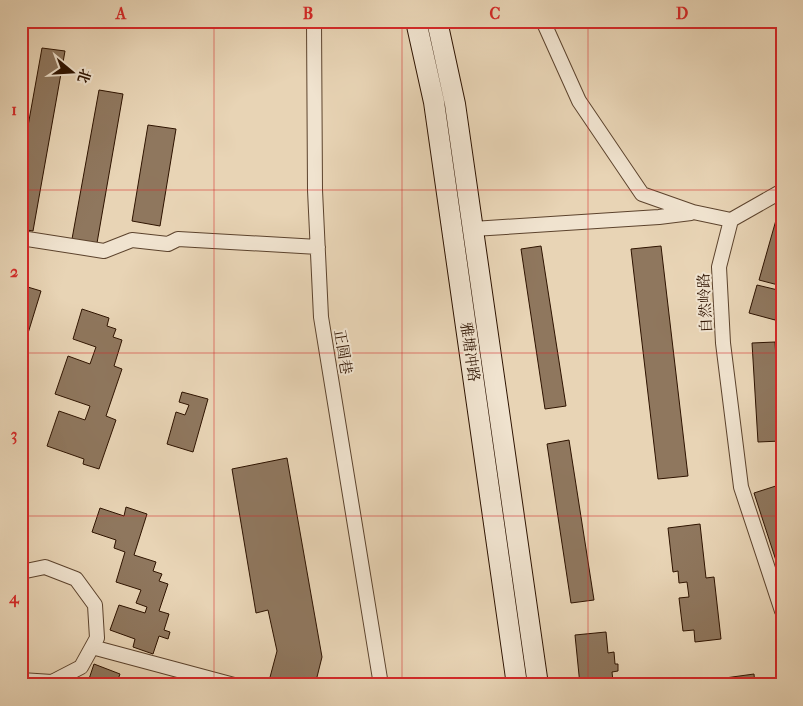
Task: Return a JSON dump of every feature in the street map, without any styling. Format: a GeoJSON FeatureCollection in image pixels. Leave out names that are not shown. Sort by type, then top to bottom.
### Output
{"type":"FeatureCollection","features":[{"type":"Feature","properties":{"kind":"street","name":"正圆巷"},"geometry":{"type":"LineString","coordinates":[[314,21],[315,190],[321,317],[381,685]]}},
{"type":"Feature","properties":{"kind":"street","name":"雅塘冲路"},"geometry":{"type":"LineString","coordinates":[[416,21],[434,102],[517,685]]}},
{"type":"Feature","properties":{"kind":"street","name":"雅塘冲路"},"geometry":{"type":"LineString","coordinates":[[437,21],[455,104],[538,685]]}},
{"type":"Feature","properties":{"kind":"street"},"geometry":{"type":"LineString","coordinates":[[543,21],[579,101],[642,194],[694,212],[731,220],[782,191]]}},
{"type":"Feature","properties":{"kind":"street"},"geometry":{"type":"LineString","coordinates":[[472,229],[659,217],[694,212]]}},
{"type":"Feature","properties":{"kind":"street","name":"自然岭路"},"geometry":{"type":"LineString","coordinates":[[731,220],[719,267],[723,343],[741,487],[782,611]]}},
{"type":"Feature","properties":{"kind":"street"},"geometry":{"type":"LineString","coordinates":[[21,238],[104,251],[132,240],[168,244],[178,239],[318,247]]}},
{"type":"Feature","properties":{"kind":"street"},"geometry":{"type":"LineString","coordinates":[[21,572],[45,567],[76,579],[95,605],[97,638],[81,667],[52,682],[21,680]]}},
{"type":"Feature","properties":{"kind":"street"},"geometry":{"type":"LineString","coordinates":[[92,647],[234,685]]}},
{"type":"Feature","properties":{"kind":"building"},"geometry":{"type":"Polygon","coordinates":[[[42,48],[65,51],[33,231],[21,229],[21,165],[42,48]]]}},
{"type":"Feature","properties":{"kind":"building"},"geometry":{"type":"Polygon","coordinates":[[[99,90],[123,94],[97,243],[72,239],[99,90]]]}},
{"type":"Feature","properties":{"kind":"building"},"geometry":{"type":"Polygon","coordinates":[[[148,125],[176,129],[160,226],[132,221],[148,125]]]}},
{"type":"Feature","properties":{"kind":"building"},"geometry":{"type":"Polygon","coordinates":[[[778,213],[782,214],[782,286],[759,280],[778,213]]]}},
{"type":"Feature","properties":{"kind":"building"},"geometry":{"type":"Polygon","coordinates":[[[541,246],[566,406],[545,409],[521,249],[541,246]]]}},
{"type":"Feature","properties":{"kind":"building"},"geometry":{"type":"Polygon","coordinates":[[[661,246],[688,476],[658,479],[631,249],[661,246]]]}},
{"type":"Feature","properties":{"kind":"building"},"geometry":{"type":"Polygon","coordinates":[[[21,285],[41,291],[21,356],[21,285]]]}},
{"type":"Feature","properties":{"kind":"building"},"geometry":{"type":"Polygon","coordinates":[[[757,285],[782,291],[782,298],[775,320],[749,313],[757,285]]]}},
{"type":"Feature","properties":{"kind":"building"},"geometry":{"type":"Polygon","coordinates":[[[82,309],[109,318],[107,326],[116,329],[113,337],[122,340],[114,366],[122,369],[106,416],[116,420],[99,469],[83,464],[84,459],[47,446],[59,411],[85,420],[90,406],[55,394],[68,356],[90,364],[96,347],[73,339],[82,309]]]}},
{"type":"Feature","properties":{"kind":"building"},"geometry":{"type":"Polygon","coordinates":[[[775,342],[781,441],[758,442],[752,343],[775,342]]]}},
{"type":"Feature","properties":{"kind":"building"},"geometry":{"type":"Polygon","coordinates":[[[182,392],[208,399],[193,452],[167,444],[176,412],[185,415],[189,405],[179,402],[182,392]]]}},
{"type":"Feature","properties":{"kind":"building"},"geometry":{"type":"Polygon","coordinates":[[[569,440],[594,600],[571,603],[547,444],[569,440]]]}},
{"type":"Feature","properties":{"kind":"building"},"geometry":{"type":"Polygon","coordinates":[[[287,458],[322,657],[315,685],[273,685],[269,681],[277,651],[268,610],[256,613],[232,469],[287,458]]]}},
{"type":"Feature","properties":{"kind":"building"},"geometry":{"type":"Polygon","coordinates":[[[782,484],[782,579],[754,493],[782,484]]]}},
{"type":"Feature","properties":{"kind":"building"},"geometry":{"type":"Polygon","coordinates":[[[126,507],[147,514],[134,555],[156,562],[153,571],[162,574],[159,581],[168,584],[159,611],[169,614],[164,630],[170,632],[168,639],[159,636],[153,654],[133,647],[135,639],[110,630],[119,605],[145,613],[147,607],[136,603],[141,590],[116,582],[125,552],[114,548],[116,540],[92,532],[100,508],[124,516],[126,507]]]}},
{"type":"Feature","properties":{"kind":"building"},"geometry":{"type":"Polygon","coordinates":[[[700,524],[706,578],[714,577],[721,639],[695,642],[694,630],[683,631],[679,598],[689,597],[687,582],[679,583],[678,571],[673,572],[668,528],[700,524]]]}},
{"type":"Feature","properties":{"kind":"building"},"geometry":{"type":"Polygon","coordinates":[[[606,632],[608,653],[614,652],[615,664],[618,664],[618,671],[612,672],[613,681],[620,681],[621,685],[580,685],[575,635],[606,632]]]}},
{"type":"Feature","properties":{"kind":"building"},"geometry":{"type":"Polygon","coordinates":[[[94,664],[120,674],[116,685],[87,685],[94,664]]]}},
{"type":"Feature","properties":{"kind":"building"},"geometry":{"type":"Polygon","coordinates":[[[754,674],[755,685],[726,685],[725,678],[754,674]]]}}]}
